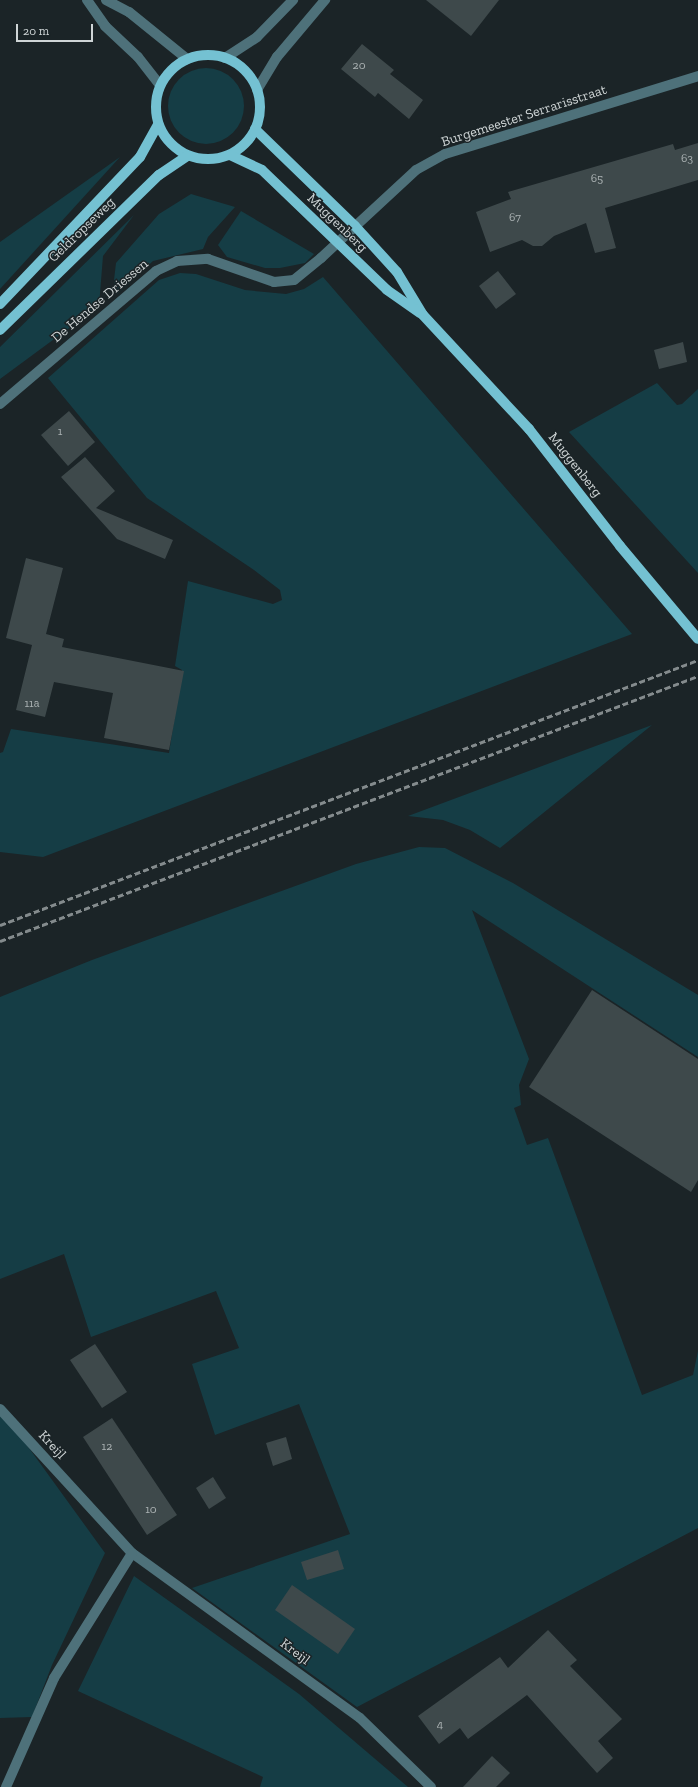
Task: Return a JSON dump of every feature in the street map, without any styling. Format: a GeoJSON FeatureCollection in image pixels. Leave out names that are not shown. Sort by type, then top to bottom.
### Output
{"type":"FeatureCollection","features":[{"type":"Feature","properties":{"kind":"main road"},"geometry":{"type":"LineString","coordinates":[[206,55],[225,58],[239,65],[250,76],[257,90],[260,103],[255,129],[241,148],[230,155],[209,160],[187,156],[169,143],[158,125],[155,111],[160,85],[171,69],[187,59],[206,55]]}},
{"type":"Feature","properties":{"kind":"main road","name":"Geldropseweg"},"geometry":{"type":"LineString","coordinates":[[0,304],[140,157],[158,125]]}},
{"type":"Feature","properties":{"kind":"main road","name":"Muggenberg"},"geometry":{"type":"LineString","coordinates":[[255,129],[355,226],[397,272],[423,316]]}},
{"type":"Feature","properties":{"kind":"main road","name":"Muggenberg"},"geometry":{"type":"LineString","coordinates":[[230,155],[262,170],[387,290],[423,316],[529,429],[620,546],[698,639]]}},
{"type":"Feature","properties":{"kind":"main road","name":"Geldropseweg"},"geometry":{"type":"LineString","coordinates":[[0,330],[158,175],[187,156]]}},
{"type":"Feature","properties":{"kind":"street"},"geometry":{"type":"LineString","coordinates":[[87,0],[105,26],[138,56],[160,85]]}},
{"type":"Feature","properties":{"kind":"street"},"geometry":{"type":"LineString","coordinates":[[106,0],[129,12],[187,59]]}},
{"type":"Feature","properties":{"kind":"street"},"geometry":{"type":"LineString","coordinates":[[225,58],[257,37],[293,0]]}},
{"type":"Feature","properties":{"kind":"street"},"geometry":{"type":"LineString","coordinates":[[257,90],[277,57],[325,0]]}},
{"type":"Feature","properties":{"kind":"street","name":"Burgemeester Serrarisstraat"},"geometry":{"type":"LineString","coordinates":[[337,242],[416,170],[445,154],[698,76]]}},
{"type":"Feature","properties":{"kind":"street","name":"De Hendse Driessen"},"geometry":{"type":"LineString","coordinates":[[0,404],[156,271],[176,261],[208,259],[274,282],[294,280],[337,242]]}},
{"type":"Feature","properties":{"kind":"street","name":"Kreijl"},"geometry":{"type":"LineString","coordinates":[[0,1410],[132,1553],[360,1718],[431,1787]]}},
{"type":"Feature","properties":{"kind":"street"},"geometry":{"type":"LineString","coordinates":[[6,1787],[54,1678],[132,1553]]}},
{"type":"Feature","properties":{"kind":"shaded area"},"geometry":{"type":"Polygon","coordinates":[[[206,68],[220,71],[233,79],[241,92],[244,106],[241,120],[233,133],[220,141],[206,144],[192,141],[179,133],[171,120],[168,106],[171,92],[179,79],[192,71],[206,68]]]}},
{"type":"Feature","properties":{"kind":"shaded area"},"geometry":{"type":"Polygon","coordinates":[[[120,157],[0,289],[0,242],[120,157]]]}},
{"type":"Feature","properties":{"kind":"shaded area"},"geometry":{"type":"Polygon","coordinates":[[[191,194],[235,207],[208,237],[203,249],[153,261],[117,294],[114,280],[116,263],[159,214],[191,194]]]}},
{"type":"Feature","properties":{"kind":"shaded area"},"geometry":{"type":"Polygon","coordinates":[[[241,211],[314,254],[305,263],[280,268],[265,268],[227,257],[218,245],[241,211]]]}},
{"type":"Feature","properties":{"kind":"shaded area"},"geometry":{"type":"Polygon","coordinates":[[[134,215],[103,256],[99,306],[0,379],[0,347],[134,215]]]}},
{"type":"Feature","properties":{"kind":"shaded area"},"geometry":{"type":"Polygon","coordinates":[[[180,273],[196,274],[245,290],[286,294],[304,289],[323,277],[632,634],[43,857],[0,852],[0,753],[3,752],[11,729],[169,753],[182,670],[175,666],[188,581],[273,604],[282,600],[280,590],[254,570],[147,498],[48,378],[159,280],[180,273]]]}},
{"type":"Feature","properties":{"kind":"shaded area"},"geometry":{"type":"Polygon","coordinates":[[[657,383],[677,405],[682,404],[698,389],[698,573],[569,432],[657,383]]]}},
{"type":"Feature","properties":{"kind":"shaded area"},"geometry":{"type":"Polygon","coordinates":[[[652,725],[500,848],[470,830],[443,820],[408,816],[652,725]]]}},
{"type":"Feature","properties":{"kind":"shaded area"},"geometry":{"type":"Polygon","coordinates":[[[419,847],[445,848],[513,883],[698,995],[698,1057],[472,910],[529,1059],[519,1085],[521,1105],[514,1108],[527,1145],[548,1138],[642,1395],[693,1375],[698,1351],[698,1528],[357,1707],[192,1588],[350,1534],[299,1404],[215,1435],[192,1364],[239,1348],[216,1291],[91,1337],[64,1254],[0,1279],[0,997],[92,960],[356,864],[419,847]]]}},
{"type":"Feature","properties":{"kind":"shaded area"},"geometry":{"type":"Polygon","coordinates":[[[0,1408],[105,1553],[52,1665],[32,1717],[0,1718],[0,1408]]]}},
{"type":"Feature","properties":{"kind":"shaded area"},"geometry":{"type":"Polygon","coordinates":[[[134,1576],[299,1694],[408,1787],[260,1787],[263,1777],[78,1691],[134,1576]]]}},
{"type":"Feature","properties":{"kind":"building"},"geometry":{"type":"Polygon","coordinates":[[[426,0],[499,0],[471,36],[426,0]]]}},
{"type":"Feature","properties":{"kind":"building"},"geometry":{"type":"Polygon","coordinates":[[[362,44],[394,70],[390,74],[423,100],[409,119],[378,93],[375,97],[341,69],[362,44]]]}},
{"type":"Feature","properties":{"kind":"building"},"geometry":{"type":"Polygon","coordinates":[[[698,143],[698,180],[605,208],[616,248],[595,253],[586,223],[554,236],[542,246],[533,246],[522,240],[490,252],[476,212],[511,199],[508,192],[673,144],[675,150],[698,143]]]}},
{"type":"Feature","properties":{"kind":"building"},"geometry":{"type":"Polygon","coordinates":[[[498,271],[516,294],[496,309],[479,286],[498,271]]]}},
{"type":"Feature","properties":{"kind":"building"},"geometry":{"type":"Polygon","coordinates":[[[683,342],[687,362],[659,369],[654,350],[683,342]]]}},
{"type":"Feature","properties":{"kind":"building"},"geometry":{"type":"Polygon","coordinates":[[[69,411],[95,442],[68,466],[41,435],[69,411]]]}},
{"type":"Feature","properties":{"kind":"building"},"geometry":{"type":"Polygon","coordinates":[[[85,457],[115,491],[96,508],[173,540],[165,559],[117,539],[61,477],[85,457]]]}},
{"type":"Feature","properties":{"kind":"building"},"geometry":{"type":"Polygon","coordinates":[[[26,558],[63,568],[46,634],[64,639],[62,647],[184,671],[169,750],[104,738],[113,693],[54,682],[45,717],[16,710],[32,645],[6,638],[26,558]]]}},
{"type":"Feature","properties":{"kind":"building"},"geometry":{"type":"Polygon","coordinates":[[[592,990],[698,1059],[698,1180],[691,1192],[529,1087],[592,990]]]}},
{"type":"Feature","properties":{"kind":"building"},"geometry":{"type":"Polygon","coordinates":[[[95,1344],[127,1392],[102,1408],[70,1360],[95,1344]]]}},
{"type":"Feature","properties":{"kind":"building"},"geometry":{"type":"Polygon","coordinates":[[[112,1418],[177,1515],[147,1535],[83,1437],[112,1418]]]}},
{"type":"Feature","properties":{"kind":"building"},"geometry":{"type":"Polygon","coordinates":[[[286,1437],[292,1459],[273,1466],[266,1443],[286,1437]]]}},
{"type":"Feature","properties":{"kind":"building"},"geometry":{"type":"Polygon","coordinates":[[[213,1477],[226,1498],[209,1509],[196,1488],[213,1477]]]}},
{"type":"Feature","properties":{"kind":"building"},"geometry":{"type":"Polygon","coordinates":[[[338,1550],[344,1569],[307,1580],[301,1562],[338,1550]]]}},
{"type":"Feature","properties":{"kind":"building"},"geometry":{"type":"Polygon","coordinates":[[[292,1585],[355,1629],[338,1654],[275,1610],[292,1585]]]}},
{"type":"Feature","properties":{"kind":"building"},"geometry":{"type":"Polygon","coordinates":[[[548,1630],[577,1660],[570,1666],[622,1719],[598,1741],[613,1758],[597,1773],[527,1695],[468,1739],[460,1728],[439,1744],[418,1716],[500,1657],[508,1668],[548,1630]]]}},
{"type":"Feature","properties":{"kind":"building"},"geometry":{"type":"Polygon","coordinates":[[[492,1756],[510,1773],[496,1787],[463,1787],[492,1756]]]}},
{"type":"Feature","properties":{"kind":"railway"},"geometry":{"type":"LineString","coordinates":[[0,925],[698,660]]}},
{"type":"Feature","properties":{"kind":"railway"},"geometry":{"type":"LineString","coordinates":[[0,941],[698,676]]}}]}
